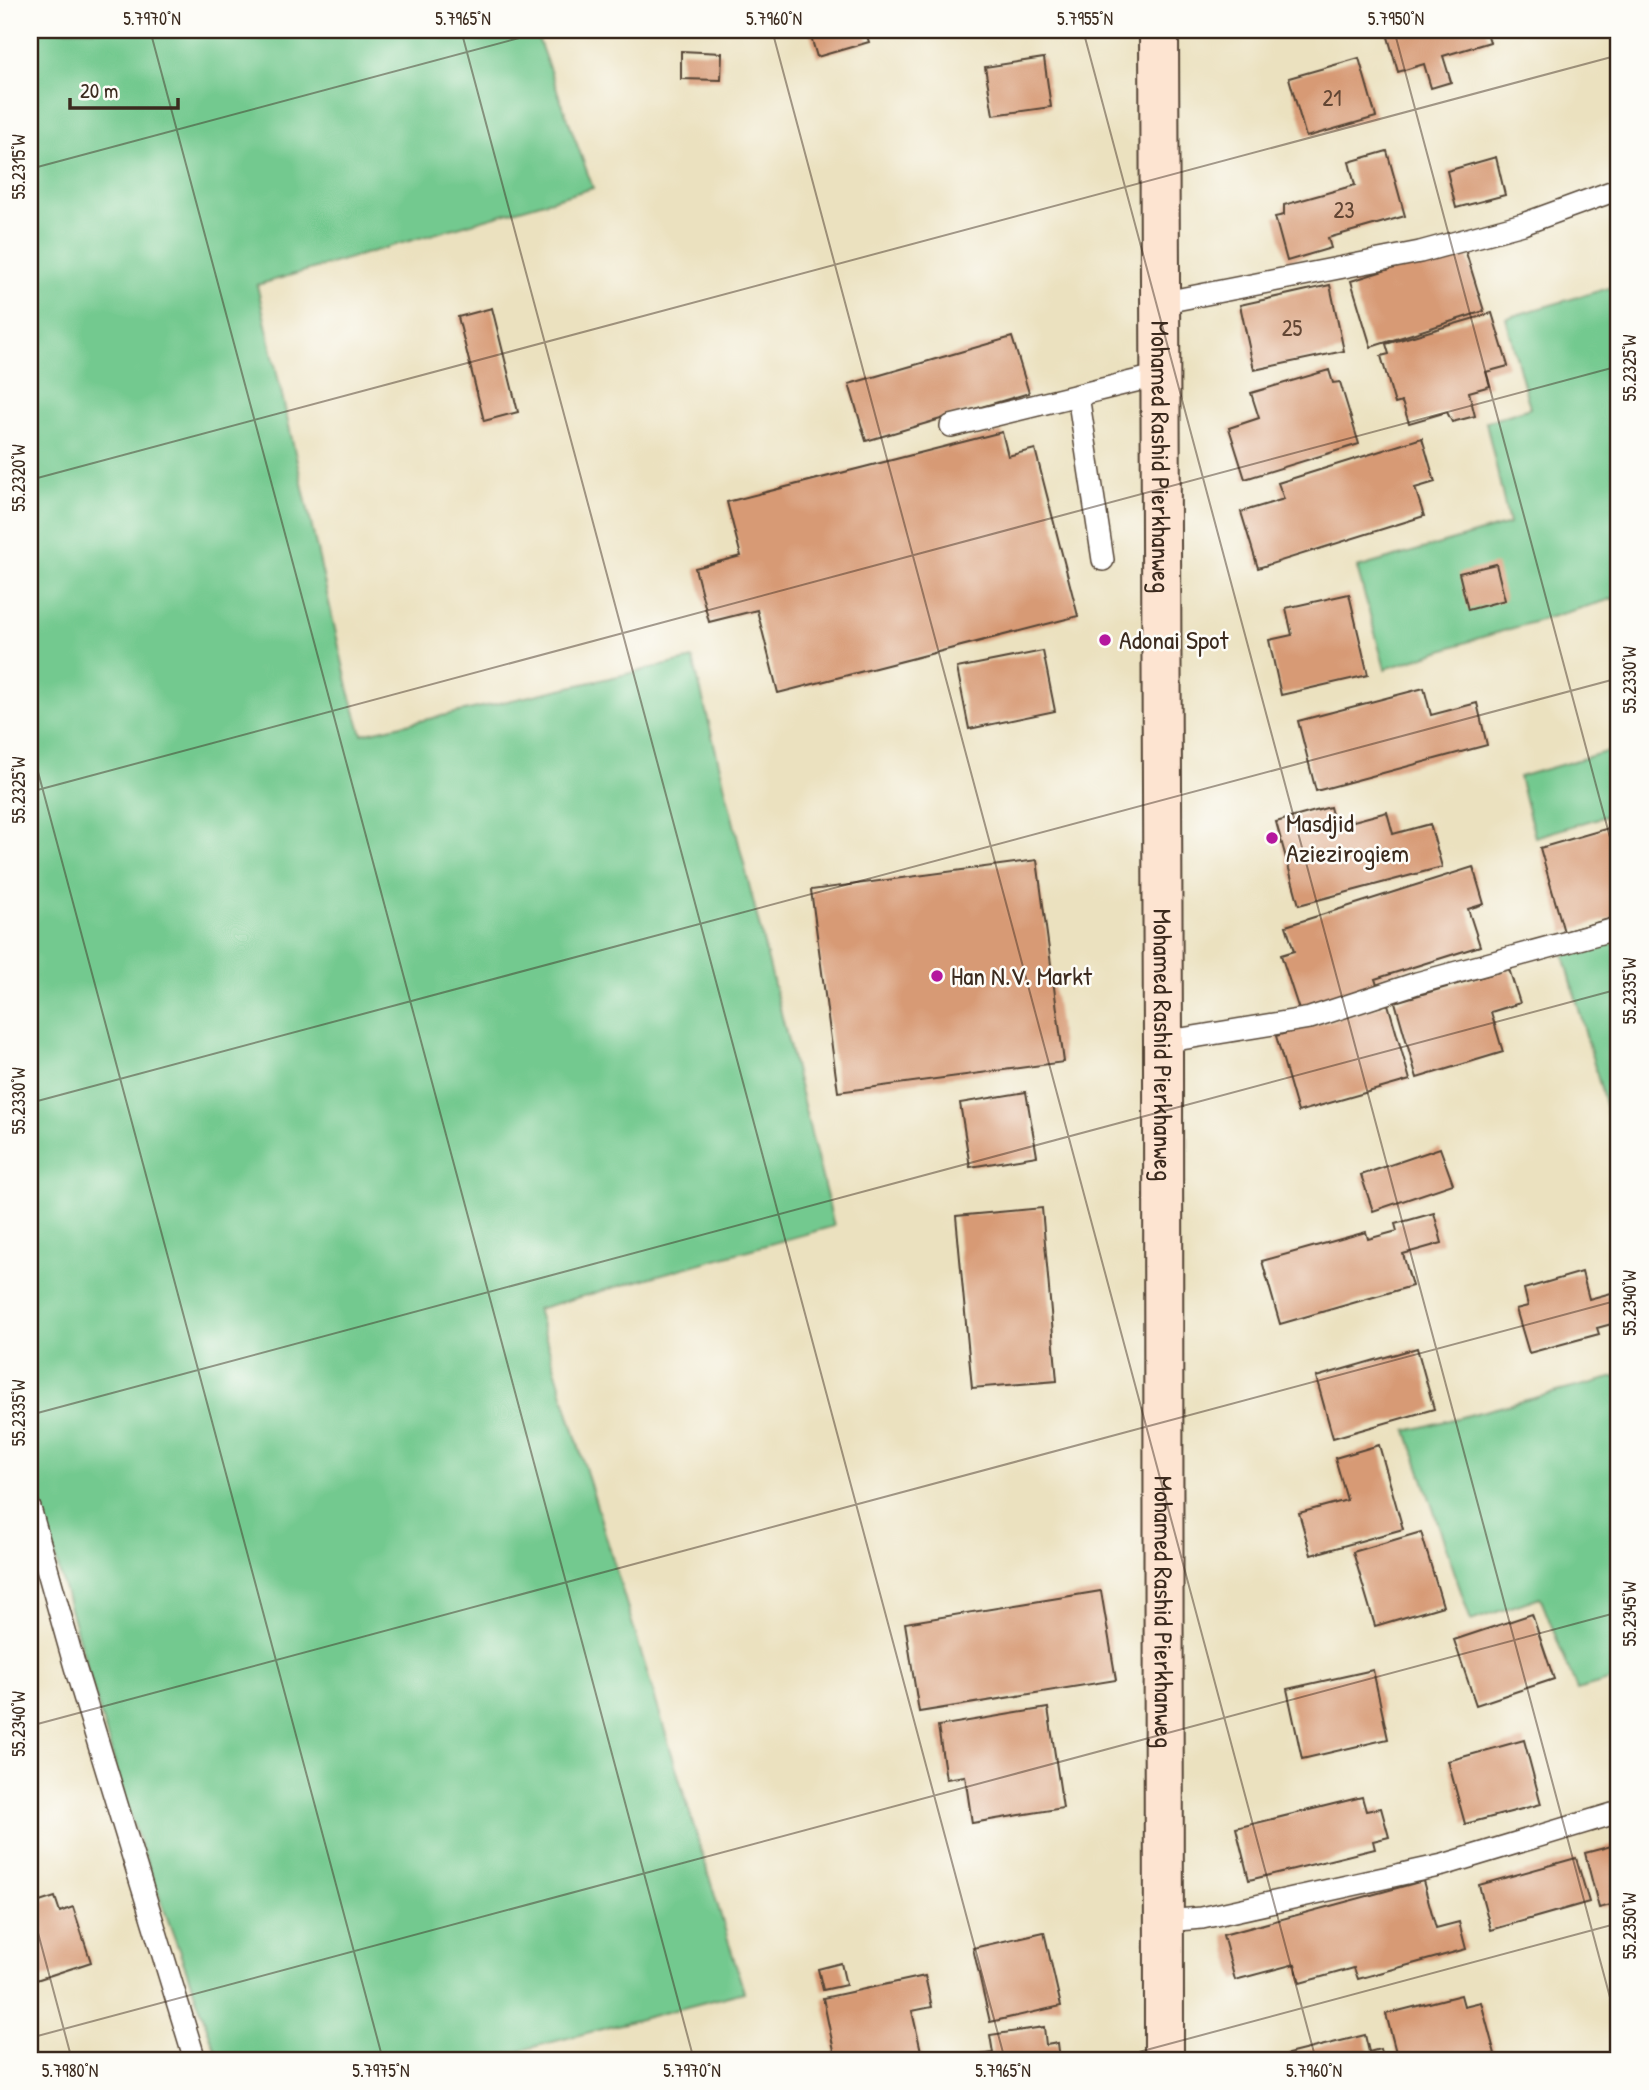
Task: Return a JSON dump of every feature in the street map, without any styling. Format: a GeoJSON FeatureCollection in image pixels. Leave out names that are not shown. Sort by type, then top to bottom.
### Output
{"type":"FeatureCollection","features":[{"type":"Feature","properties":{"kind":"street","name":"Mohamed Rashid Pierkhanweg"},"geometry":{"type":"LineString","coordinates":[[1159,30],[1164,2060]]}},
{"type":"Feature","properties":{"kind":"lane"},"geometry":{"type":"LineString","coordinates":[[1160,303],[1420,252],[1523,224],[1619,189]]}},
{"type":"Feature","properties":{"kind":"lane"},"geometry":{"type":"LineString","coordinates":[[951,426],[1160,375]]}},
{"type":"Feature","properties":{"kind":"lane"},"geometry":{"type":"LineString","coordinates":[[1078,395],[1103,560]]}},
{"type":"Feature","properties":{"kind":"lane"},"geometry":{"type":"LineString","coordinates":[[1163,1042],[1310,1018],[1417,983],[1619,928]]}},
{"type":"Feature","properties":{"kind":"lane"},"geometry":{"type":"LineString","coordinates":[[30,1508],[75,1667],[195,2060]]}},
{"type":"Feature","properties":{"kind":"lane"},"geometry":{"type":"LineString","coordinates":[[1164,1922],[1202,1917],[1443,1865],[1619,1812]]}},
{"type":"Feature","properties":{"kind":"green space"},"geometry":{"type":"Polygon","coordinates":[[[30,30],[535,30],[593,188],[257,285],[349,691],[362,734],[693,659],[834,1226],[537,1309],[744,1992],[483,2060],[219,2060],[129,1813],[30,1470],[30,30]]]}},
{"type":"Feature","properties":{"kind":"green space"},"geometry":{"type":"Polygon","coordinates":[[[1619,285],[1619,597],[1385,669],[1357,568],[1509,524],[1486,422],[1530,408],[1506,318],[1619,285]]]}},
{"type":"Feature","properties":{"kind":"green space"},"geometry":{"type":"Polygon","coordinates":[[[1619,748],[1619,812],[1535,837],[1519,777],[1619,748]]]}},
{"type":"Feature","properties":{"kind":"green space"},"geometry":{"type":"Polygon","coordinates":[[[1619,942],[1619,1155],[1564,955],[1619,942]]]}},
{"type":"Feature","properties":{"kind":"green space"},"geometry":{"type":"Polygon","coordinates":[[[1619,1376],[1619,1678],[1577,1690],[1540,1597],[1471,1621],[1407,1431],[1619,1376]]]}},
{"type":"Feature","properties":{"kind":"building"},"geometry":{"type":"Polygon","coordinates":[[[809,30],[865,30],[869,42],[817,57],[809,30]]]}},
{"type":"Feature","properties":{"kind":"building"},"geometry":{"type":"Polygon","coordinates":[[[1386,30],[1486,30],[1490,42],[1443,56],[1451,82],[1431,88],[1424,64],[1398,72],[1386,30]]]}},
{"type":"Feature","properties":{"kind":"building"},"geometry":{"type":"Polygon","coordinates":[[[681,51],[722,53],[721,80],[681,79],[681,51]]]}},
{"type":"Feature","properties":{"kind":"building"},"geometry":{"type":"Polygon","coordinates":[[[1044,58],[1051,107],[993,115],[985,67],[1044,58]]]}},
{"type":"Feature","properties":{"kind":"building"},"geometry":{"type":"Polygon","coordinates":[[[1359,58],[1376,117],[1306,137],[1289,78],[1359,58]]]}},
{"type":"Feature","properties":{"kind":"building"},"geometry":{"type":"Polygon","coordinates":[[[1387,151],[1405,216],[1328,238],[1331,248],[1287,261],[1275,217],[1284,215],[1284,205],[1355,185],[1349,162],[1387,151]]]}},
{"type":"Feature","properties":{"kind":"building"},"geometry":{"type":"Polygon","coordinates":[[[1496,157],[1505,195],[1456,208],[1447,171],[1496,157]]]}},
{"type":"Feature","properties":{"kind":"building"},"geometry":{"type":"Polygon","coordinates":[[[1464,246],[1484,311],[1371,347],[1351,281],[1464,246]]]}},
{"type":"Feature","properties":{"kind":"building"},"geometry":{"type":"Polygon","coordinates":[[[1330,285],[1344,351],[1254,370],[1240,305],[1330,285]]]}},
{"type":"Feature","properties":{"kind":"building"},"geometry":{"type":"Polygon","coordinates":[[[492,308],[518,412],[484,421],[458,317],[492,308]]]}},
{"type":"Feature","properties":{"kind":"building"},"geometry":{"type":"Polygon","coordinates":[[[1492,313],[1508,366],[1486,372],[1490,386],[1469,392],[1475,416],[1452,422],[1447,412],[1409,423],[1402,402],[1395,404],[1381,356],[1389,354],[1386,344],[1492,313]]]}},
{"type":"Feature","properties":{"kind":"building"},"geometry":{"type":"Polygon","coordinates":[[[1012,337],[1029,393],[866,441],[849,384],[1012,337]]]}},
{"type":"Feature","properties":{"kind":"building"},"geometry":{"type":"Polygon","coordinates":[[[1329,370],[1333,383],[1340,382],[1359,444],[1245,479],[1229,428],[1259,418],[1251,393],[1329,370]]]}},
{"type":"Feature","properties":{"kind":"building"},"geometry":{"type":"Polygon","coordinates":[[[1002,432],[1008,456],[1035,449],[1078,616],[778,693],[757,610],[709,622],[695,568],[741,556],[727,502],[1002,432]]]}},
{"type":"Feature","properties":{"kind":"building"},"geometry":{"type":"Polygon","coordinates":[[[1422,438],[1435,482],[1415,488],[1424,516],[1258,568],[1241,512],[1284,499],[1278,483],[1422,438]]]}},
{"type":"Feature","properties":{"kind":"building"},"geometry":{"type":"Polygon","coordinates":[[[1496,564],[1505,600],[1468,610],[1459,573],[1496,564]]]}},
{"type":"Feature","properties":{"kind":"building"},"geometry":{"type":"Polygon","coordinates":[[[1349,594],[1368,675],[1281,695],[1269,640],[1292,635],[1286,608],[1349,594]]]}},
{"type":"Feature","properties":{"kind":"building"},"geometry":{"type":"Polygon","coordinates":[[[1043,651],[1055,711],[969,729],[957,668],[1043,651]]]}},
{"type":"Feature","properties":{"kind":"building"},"geometry":{"type":"Polygon","coordinates":[[[1424,688],[1431,715],[1477,703],[1487,745],[1316,791],[1298,721],[1424,688]]]}},
{"type":"Feature","properties":{"kind":"building"},"geometry":{"type":"Polygon","coordinates":[[[1330,807],[1335,826],[1387,812],[1393,834],[1430,824],[1442,867],[1299,905],[1276,822],[1330,807]]]}},
{"type":"Feature","properties":{"kind":"building"},"geometry":{"type":"Polygon","coordinates":[[[1619,825],[1619,916],[1564,932],[1540,848],[1619,825]]]}},
{"type":"Feature","properties":{"kind":"building","name":"Han N.V. Markt"},"geometry":{"type":"Polygon","coordinates":[[[1037,860],[1064,1062],[838,1092],[811,890],[1037,860]]]}},
{"type":"Feature","properties":{"kind":"building"},"geometry":{"type":"Polygon","coordinates":[[[1473,867],[1484,904],[1468,909],[1480,946],[1375,979],[1379,991],[1301,1016],[1281,955],[1294,951],[1286,926],[1473,867]]]}},
{"type":"Feature","properties":{"kind":"building"},"geometry":{"type":"Polygon","coordinates":[[[1509,969],[1520,1003],[1491,1012],[1503,1052],[1417,1078],[1395,1002],[1509,969]]]}},
{"type":"Feature","properties":{"kind":"building"},"geometry":{"type":"Polygon","coordinates":[[[1388,1004],[1410,1080],[1298,1112],[1276,1036],[1388,1004]]]}},
{"type":"Feature","properties":{"kind":"building"},"geometry":{"type":"Polygon","coordinates":[[[1026,1092],[1037,1156],[970,1167],[960,1103],[1026,1092]]]}},
{"type":"Feature","properties":{"kind":"building"},"geometry":{"type":"Polygon","coordinates":[[[1440,1148],[1453,1184],[1373,1211],[1361,1175],[1440,1148]]]}},
{"type":"Feature","properties":{"kind":"building"},"geometry":{"type":"Polygon","coordinates":[[[1042,1208],[1057,1381],[972,1388],[956,1216],[1042,1208]]]}},
{"type":"Feature","properties":{"kind":"building"},"geometry":{"type":"Polygon","coordinates":[[[1434,1213],[1442,1243],[1403,1254],[1412,1286],[1280,1324],[1262,1261],[1366,1232],[1368,1239],[1397,1231],[1395,1224],[1434,1213]]]}},
{"type":"Feature","properties":{"kind":"building"},"geometry":{"type":"Polygon","coordinates":[[[1582,1272],[1589,1299],[1615,1292],[1619,1322],[1597,1328],[1599,1334],[1529,1353],[1516,1309],[1528,1306],[1524,1289],[1582,1272]]]}},
{"type":"Feature","properties":{"kind":"building"},"geometry":{"type":"Polygon","coordinates":[[[1417,1348],[1434,1409],[1333,1438],[1316,1377],[1417,1348]]]}},
{"type":"Feature","properties":{"kind":"building"},"geometry":{"type":"Polygon","coordinates":[[[1379,1445],[1403,1529],[1311,1555],[1299,1513],[1347,1500],[1335,1458],[1379,1445]]]}},
{"type":"Feature","properties":{"kind":"building"},"geometry":{"type":"Polygon","coordinates":[[[1421,1532],[1443,1606],[1375,1626],[1353,1552],[1421,1532]]]}},
{"type":"Feature","properties":{"kind":"building"},"geometry":{"type":"Polygon","coordinates":[[[1101,1591],[1116,1680],[919,1712],[905,1623],[1101,1591]]]}},
{"type":"Feature","properties":{"kind":"building"},"geometry":{"type":"Polygon","coordinates":[[[1532,1614],[1554,1679],[1476,1705],[1454,1640],[1532,1614]]]}},
{"type":"Feature","properties":{"kind":"building"},"geometry":{"type":"Polygon","coordinates":[[[1373,1670],[1388,1739],[1302,1759],[1287,1689],[1373,1670]]]}},
{"type":"Feature","properties":{"kind":"building"},"geometry":{"type":"Polygon","coordinates":[[[1048,1708],[1063,1808],[972,1823],[965,1776],[946,1779],[938,1726],[1048,1708]]]}},
{"type":"Feature","properties":{"kind":"building"},"geometry":{"type":"Polygon","coordinates":[[[1524,1740],[1541,1804],[1465,1824],[1448,1761],[1524,1740]]]}},
{"type":"Feature","properties":{"kind":"building"},"geometry":{"type":"Polygon","coordinates":[[[1362,1797],[1366,1811],[1381,1808],[1389,1837],[1373,1841],[1375,1849],[1249,1880],[1236,1828],[1362,1797]]]}},
{"type":"Feature","properties":{"kind":"building"},"geometry":{"type":"Polygon","coordinates":[[[1619,1844],[1619,1903],[1599,1908],[1585,1853],[1619,1844]]]}},
{"type":"Feature","properties":{"kind":"building"},"geometry":{"type":"Polygon","coordinates":[[[1576,1858],[1589,1902],[1491,1930],[1479,1885],[1576,1858]]]}},
{"type":"Feature","properties":{"kind":"building"},"geometry":{"type":"Polygon","coordinates":[[[1423,1881],[1436,1928],[1459,1922],[1466,1949],[1358,1979],[1354,1968],[1300,1983],[1295,1964],[1235,1980],[1223,1935],[1423,1881]]]}},
{"type":"Feature","properties":{"kind":"building"},"geometry":{"type":"Polygon","coordinates":[[[55,1897],[60,1912],[73,1907],[91,1962],[30,1982],[30,1905],[55,1897]]]}},
{"type":"Feature","properties":{"kind":"building"},"geometry":{"type":"Polygon","coordinates":[[[1044,1932],[1061,2006],[990,2022],[973,1948],[1044,1932]]]}},
{"type":"Feature","properties":{"kind":"building"},"geometry":{"type":"Polygon","coordinates":[[[841,1963],[846,1985],[823,1990],[818,1969],[841,1963]]]}},
{"type":"Feature","properties":{"kind":"building"},"geometry":{"type":"Polygon","coordinates":[[[925,1976],[932,2007],[912,2011],[923,2060],[836,2060],[823,1998],[925,1976]]]}},
{"type":"Feature","properties":{"kind":"building"},"geometry":{"type":"Polygon","coordinates":[[[1461,1995],[1464,2006],[1481,2002],[1495,2054],[1471,2060],[1398,2060],[1386,2014],[1461,1995]]]}},
{"type":"Feature","properties":{"kind":"building"},"geometry":{"type":"Polygon","coordinates":[[[1044,2027],[1046,2045],[1058,2043],[1060,2060],[975,2060],[974,2056],[993,2053],[990,2035],[1044,2027]]]}},
{"type":"Feature","properties":{"kind":"building"},"geometry":{"type":"Polygon","coordinates":[[[1365,2035],[1369,2052],[1380,2049],[1383,2060],[1290,2060],[1288,2054],[1365,2035]]]}},
{"type":"Feature","properties":{"kind":"place","name":"Adonai Spot"},"geometry":{"type":"Point","coordinates":[1105,640]}},
{"type":"Feature","properties":{"kind":"place","name":"Masdjid Aziezirogiem"},"geometry":{"type":"Point","coordinates":[1272,838]}},
{"type":"Feature","properties":{"kind":"place","name":"Han N.V. Markt"},"geometry":{"type":"Point","coordinates":[937,976]}}]}
